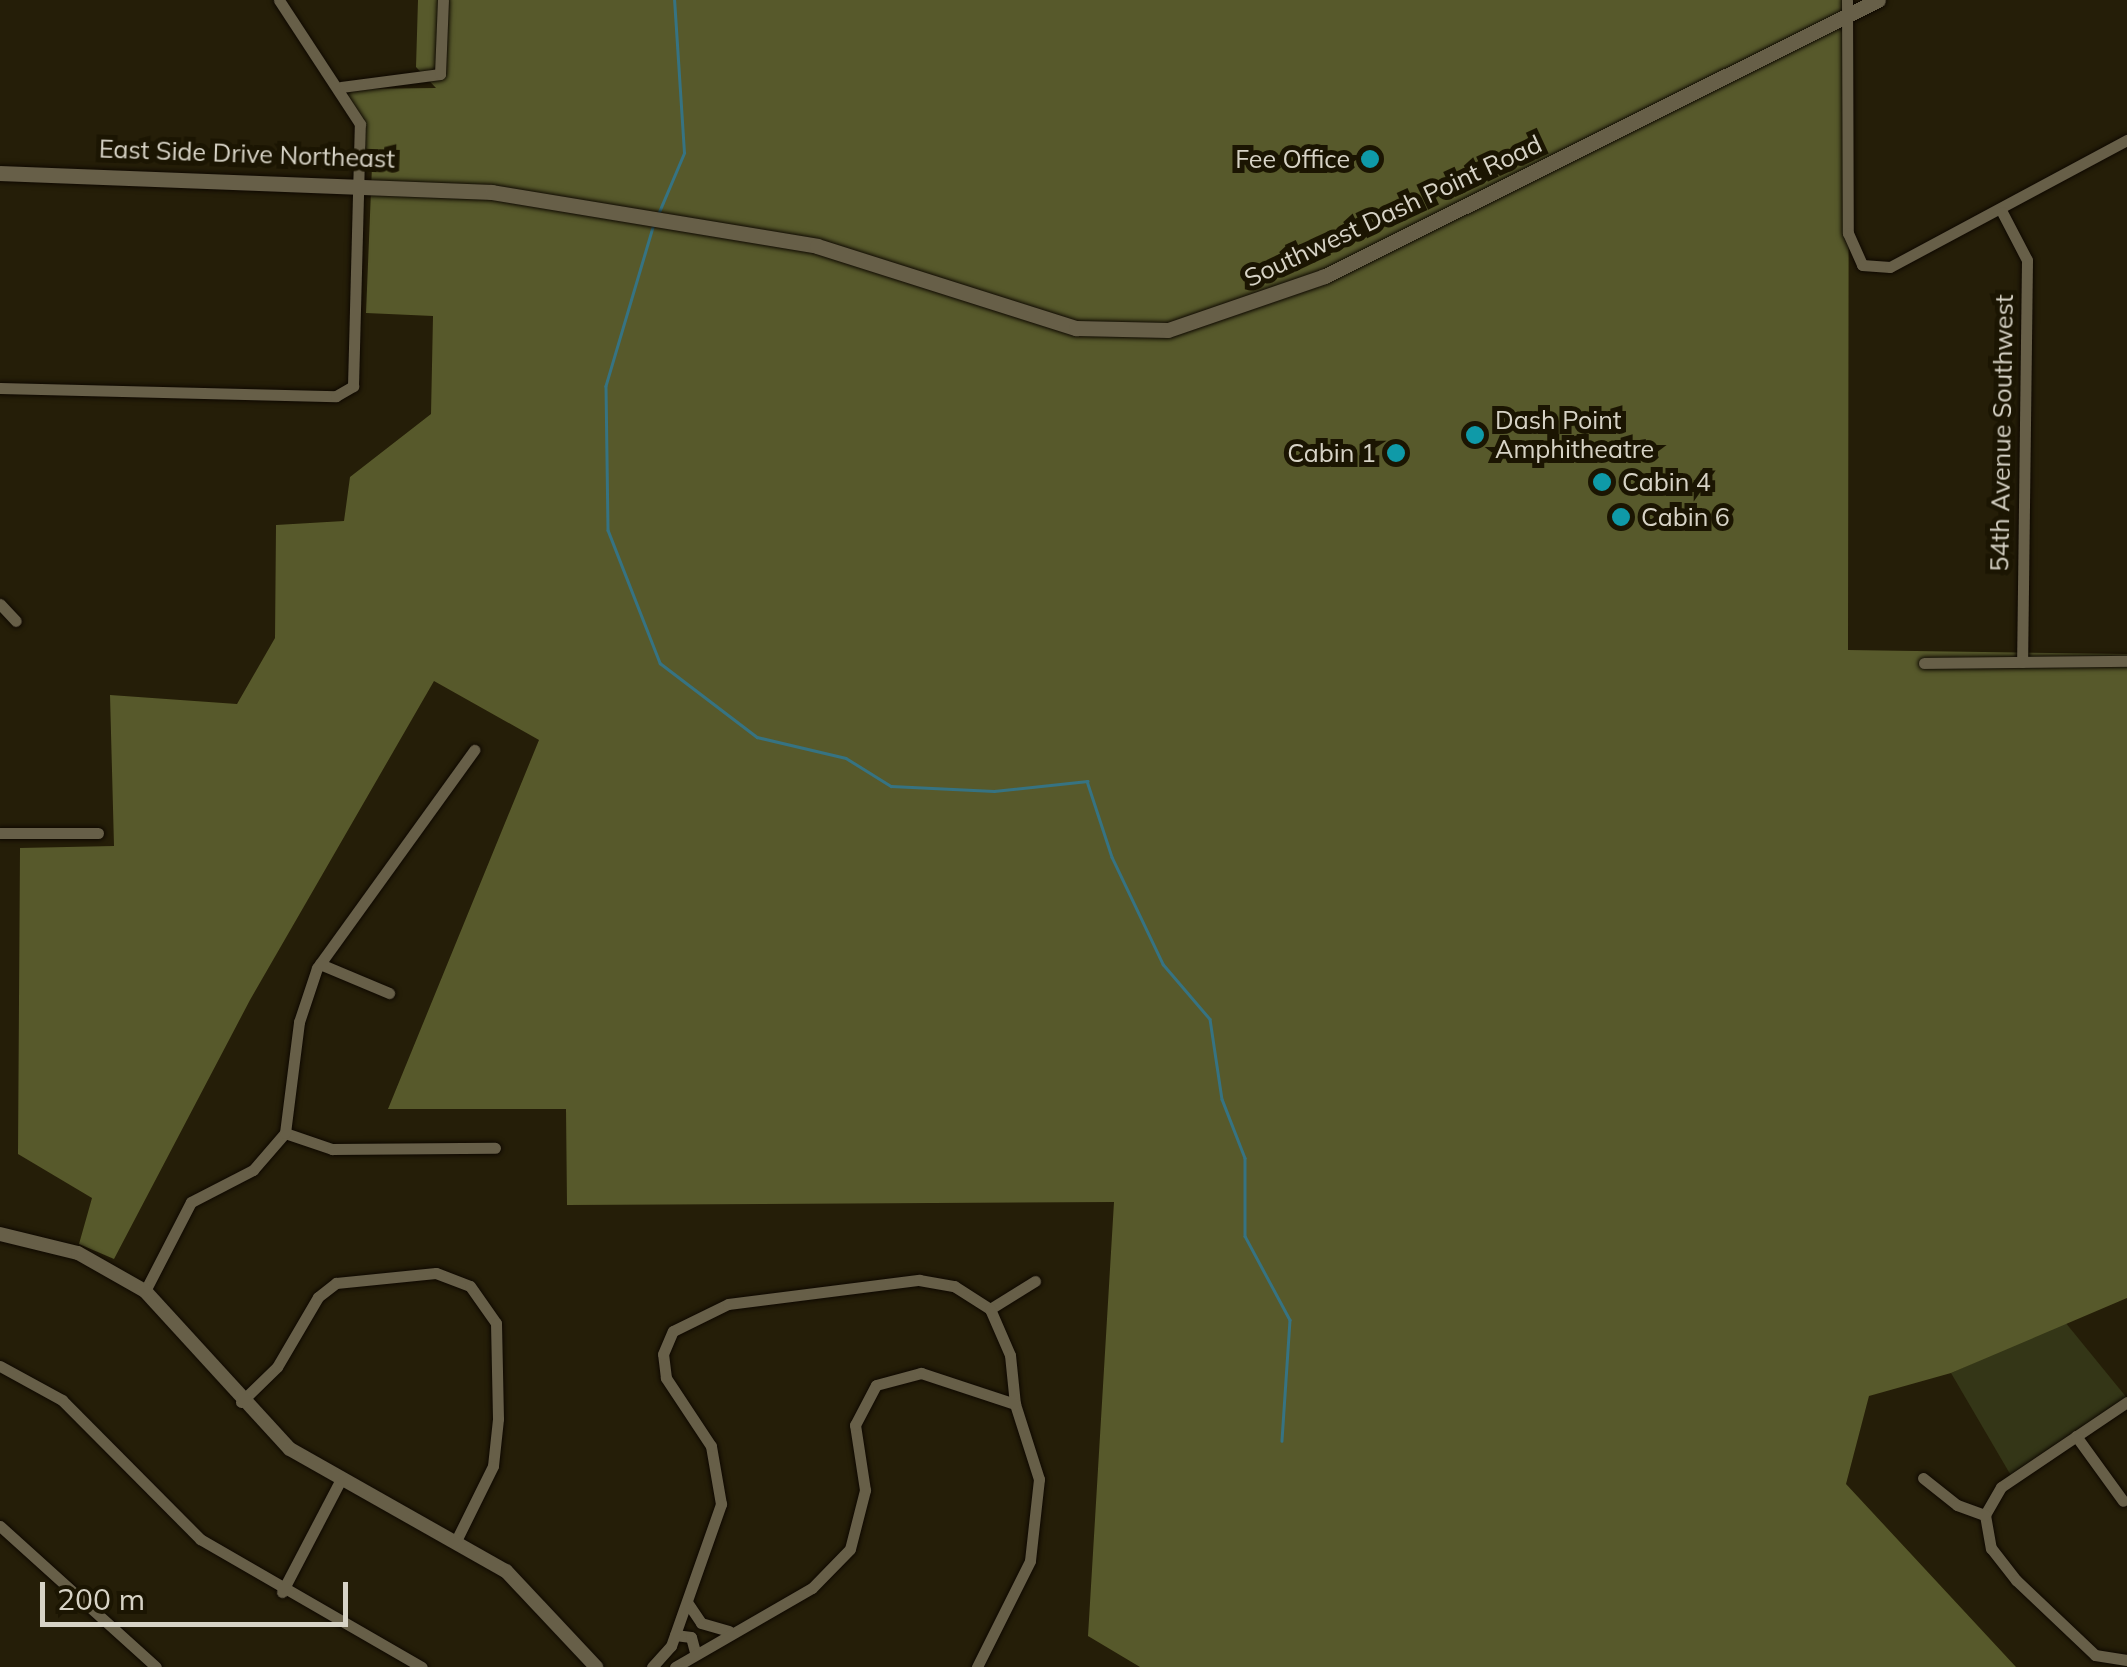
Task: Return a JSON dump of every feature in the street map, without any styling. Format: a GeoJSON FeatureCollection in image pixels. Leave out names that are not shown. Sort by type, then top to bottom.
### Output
{"type":"FeatureCollection","features":[{"type":"Feature","properties":{"kind":"main road","name":"Southwest Dash Point Road"},"geometry":{"type":"LineString","coordinates":[[492,192],[816,246],[1076,328],[1168,330],[1325,276],[1848,8],[1878,0]]}},
{"type":"Feature","properties":{"kind":"main road","name":"East Side Drive Northeast"},"geometry":{"type":"LineString","coordinates":[[0,172],[360,181],[492,192]]}},
{"type":"Feature","properties":{"kind":"street"},"geometry":{"type":"LineString","coordinates":[[0,388],[347,392],[356,373],[360,124],[341,87],[279,0]]}},
{"type":"Feature","properties":{"kind":"street"},"geometry":{"type":"LineString","coordinates":[[341,87],[440,74],[443,0]]}},
{"type":"Feature","properties":{"kind":"street"},"geometry":{"type":"LineString","coordinates":[[1848,8],[1848,233],[1862,265],[1890,268],[2002,212],[2127,140]]}},
{"type":"Feature","properties":{"kind":"street","name":"54th Avenue Southwest"},"geometry":{"type":"LineString","coordinates":[[2002,212],[2027,260],[2022,662]]}},
{"type":"Feature","properties":{"kind":"street"},"geometry":{"type":"LineString","coordinates":[[0,604],[16,621]]}},
{"type":"Feature","properties":{"kind":"street"},"geometry":{"type":"LineString","coordinates":[[1924,662],[2127,661]]}},
{"type":"Feature","properties":{"kind":"street"},"geometry":{"type":"LineString","coordinates":[[145,1291],[192,1202],[253,1170],[285,1133],[299,1022],[320,964],[474,750]]}},
{"type":"Feature","properties":{"kind":"street"},"geometry":{"type":"LineString","coordinates":[[0,833],[98,833]]}},
{"type":"Feature","properties":{"kind":"street"},"geometry":{"type":"LineString","coordinates":[[320,964],[389,993]]}},
{"type":"Feature","properties":{"kind":"street"},"geometry":{"type":"LineString","coordinates":[[285,1133],[332,1149],[495,1148]]}},
{"type":"Feature","properties":{"kind":"street"},"geometry":{"type":"LineString","coordinates":[[0,1234],[78,1253],[145,1291],[189,1332],[240,1402],[340,1481],[456,1541],[528,1589],[596,1667]]}},
{"type":"Feature","properties":{"kind":"street"},"geometry":{"type":"LineString","coordinates":[[240,1402],[278,1368],[318,1298],[336,1283],[436,1273],[470,1286],[496,1324],[498,1419],[493,1466],[456,1541]]}},
{"type":"Feature","properties":{"kind":"street"},"geometry":{"type":"LineString","coordinates":[[652,1667],[675,1635],[716,1537],[722,1484],[710,1446],[666,1378],[663,1354],[679,1325],[728,1304],[919,1280],[954,1286],[990,1309],[1010,1355],[1015,1404],[1039,1479],[1037,1526],[1024,1577],[977,1667]]}},
{"type":"Feature","properties":{"kind":"street"},"geometry":{"type":"LineString","coordinates":[[990,1309],[1035,1281]]}},
{"type":"Feature","properties":{"kind":"street"},"geometry":{"type":"LineString","coordinates":[[0,1366],[62,1400],[191,1532],[282,1592],[422,1667]]}},
{"type":"Feature","properties":{"kind":"street"},"geometry":{"type":"LineString","coordinates":[[674,1667],[730,1630],[812,1588],[850,1550],[865,1490],[855,1425],[876,1385],[921,1372],[1015,1404]]}},
{"type":"Feature","properties":{"kind":"street"},"geometry":{"type":"LineString","coordinates":[[2127,1402],[2001,1487],[1985,1515],[1992,1548],[2016,1580],[2095,1655],[2127,1660]]}},
{"type":"Feature","properties":{"kind":"street"},"geometry":{"type":"LineString","coordinates":[[2076,1436],[2123,1501]]}},
{"type":"Feature","properties":{"kind":"street"},"geometry":{"type":"LineString","coordinates":[[1924,1478],[1956,1506],[1985,1515]]}},
{"type":"Feature","properties":{"kind":"street"},"geometry":{"type":"LineString","coordinates":[[282,1592],[340,1481]]}},
{"type":"Feature","properties":{"kind":"street"},"geometry":{"type":"LineString","coordinates":[[0,1526],[156,1667]]}},
{"type":"Feature","properties":{"kind":"street"},"geometry":{"type":"LineString","coordinates":[[687,1602],[701,1623],[730,1630]]}},
{"type":"Feature","properties":{"kind":"street"},"geometry":{"type":"LineString","coordinates":[[675,1635],[691,1637],[695,1652]]}},
{"type":"Feature","properties":{"kind":"green space"},"geometry":{"type":"Polygon","coordinates":[[[418,0],[1849,0],[1848,650],[2127,654],[2127,1298],[1951,1373],[1869,1396],[1846,1484],[2016,1667],[1140,1667],[1088,1636],[1114,1202],[567,1205],[566,1109],[388,1109],[539,740],[434,681],[250,1000],[114,1259],[79,1244],[92,1198],[18,1154],[20,848],[114,846],[110,695],[237,704],[275,638],[276,525],[344,521],[350,477],[431,414],[433,316],[366,313],[372,166],[346,89],[436,88],[416,67],[418,0]]]}},
{"type":"Feature","properties":{"kind":"green space"},"geometry":{"type":"Polygon","coordinates":[[[2065,1322],[2127,1398],[2013,1479],[1951,1373],[2065,1322]]]}},
{"type":"Feature","properties":{"kind":"waterway"},"geometry":{"type":"LineString","coordinates":[[659,212],[684,153],[674,0]]}},
{"type":"Feature","properties":{"kind":"waterway"},"geometry":{"type":"LineString","coordinates":[[654,224],[606,386],[608,530],[660,663],[757,737],[846,758],[891,786],[994,791],[1087,781],[1112,857],[1163,964],[1210,1019],[1222,1099],[1245,1158],[1245,1236],[1290,1320],[1282,1441]]}},
{"type":"Feature","properties":{"kind":"place","name":"Fee Office"},"geometry":{"type":"Point","coordinates":[1370,159]}},
{"type":"Feature","properties":{"kind":"place","name":"Dash Point Amphitheatre"},"geometry":{"type":"Point","coordinates":[1475,435]}},
{"type":"Feature","properties":{"kind":"place","name":"Cabin 1"},"geometry":{"type":"Point","coordinates":[1396,453]}},
{"type":"Feature","properties":{"kind":"place","name":"Cabin 4"},"geometry":{"type":"Point","coordinates":[1602,482]}},
{"type":"Feature","properties":{"kind":"place","name":"Cabin 6"},"geometry":{"type":"Point","coordinates":[1621,517]}}]}
